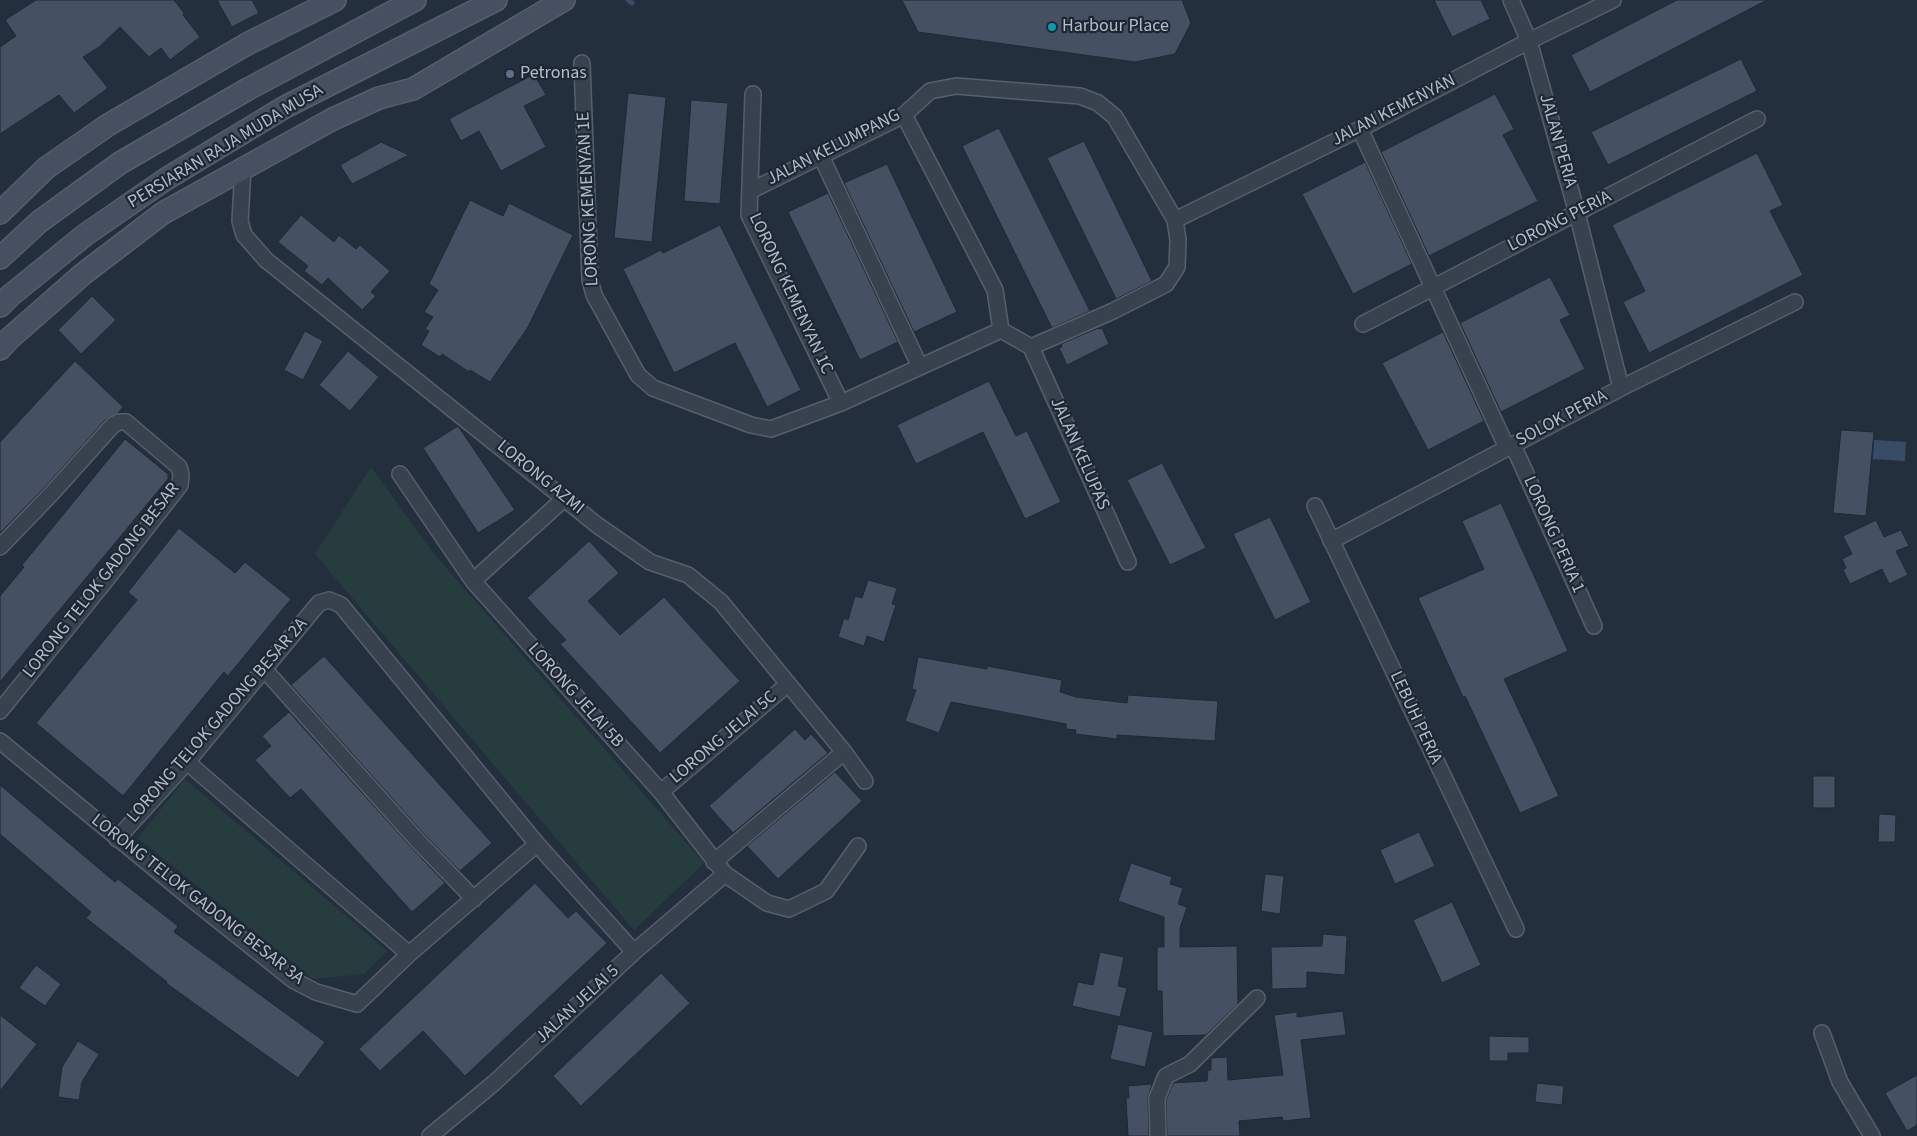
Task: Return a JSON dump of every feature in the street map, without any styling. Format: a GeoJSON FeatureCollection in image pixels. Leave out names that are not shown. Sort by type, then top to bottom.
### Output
{"type":"FeatureCollection","features":[{"type":"Feature","properties":{"kind":"main road"},"geometry":{"type":"LineString","coordinates":[[0,214],[46,168],[108,125],[247,44],[334,0]]}},
{"type":"Feature","properties":{"kind":"main road","name":"PERSIARAN RAJA MUDA MUSA"},"geometry":{"type":"LineString","coordinates":[[0,258],[39,222],[120,163],[248,88],[415,0]]}},
{"type":"Feature","properties":{"kind":"main road","name":"PERSIARAN RAJA MUDA MUSA"},"geometry":{"type":"LineString","coordinates":[[0,306],[86,234],[166,179],[285,107],[496,0]]}},
{"type":"Feature","properties":{"kind":"main road"},"geometry":{"type":"LineString","coordinates":[[0,348],[83,274],[163,213],[340,116],[379,98],[413,88],[564,0]]}},
{"type":"Feature","properties":{"kind":"street","name":"JALAN PERIA"},"geometry":{"type":"LineString","coordinates":[[1511,0],[1529,41],[1577,213],[1621,388]]}},
{"type":"Feature","properties":{"kind":"street","name":"JALAN KEMENYAN"},"geometry":{"type":"LineString","coordinates":[[1175,220],[1360,129],[1612,0]]}},
{"type":"Feature","properties":{"kind":"street","name":"LORONG KEMENYAN 1E"},"geometry":{"type":"LineString","coordinates":[[582,63],[590,280],[594,295],[638,375],[653,388],[751,424],[771,429],[841,403],[1001,330]]}},
{"type":"Feature","properties":{"kind":"street","name":"JALAN KELUMPANG"},"geometry":{"type":"LineString","coordinates":[[750,191],[904,115],[930,92],[956,86],[1080,96],[1098,103],[1115,117],[1175,220]]}},
{"type":"Feature","properties":{"kind":"street","name":"LORONG KEMENYAN 1C"},"geometry":{"type":"LineString","coordinates":[[753,94],[749,215],[841,403]]}},
{"type":"Feature","properties":{"kind":"street"},"geometry":{"type":"LineString","coordinates":[[904,115],[995,290],[1001,330],[1031,347],[1113,311],[1166,284],[1177,267],[1178,240],[1175,220]]}},
{"type":"Feature","properties":{"kind":"street","name":"LORONG PERIA"},"geometry":{"type":"LineString","coordinates":[[1363,324],[1757,119]]}},
{"type":"Feature","properties":{"kind":"street","name":"LORONG PERIA 1"},"geometry":{"type":"LineString","coordinates":[[1360,129],[1433,288],[1510,446],[1594,626]]}},
{"type":"Feature","properties":{"kind":"street"},"geometry":{"type":"LineString","coordinates":[[821,156],[920,367]]}},
{"type":"Feature","properties":{"kind":"street","name":"LORONG AZMI"},"geometry":{"type":"LineString","coordinates":[[243,168],[240,221],[244,235],[266,260],[597,525],[650,562],[688,575],[721,602],[844,752],[865,781]]}},
{"type":"Feature","properties":{"kind":"street","name":"SOLOK PERIA"},"geometry":{"type":"LineString","coordinates":[[1331,540],[1621,388],[1795,302]]}},
{"type":"Feature","properties":{"kind":"street","name":"JALAN KELUPAS"},"geometry":{"type":"LineString","coordinates":[[1031,347],[1128,562]]}},
{"type":"Feature","properties":{"kind":"street","name":"LORONG TELOK GADONG BESAR"},"geometry":{"type":"LineString","coordinates":[[0,547],[53,492],[113,425],[119,422],[126,422],[179,467],[181,475],[180,485],[0,711]]}},
{"type":"Feature","properties":{"kind":"street","name":"LORONG JELAI 5B"},"geometry":{"type":"LineString","coordinates":[[400,474],[473,581],[661,792],[720,868],[768,903],[789,908],[826,892],[858,846]]}},
{"type":"Feature","properties":{"kind":"street"},"geometry":{"type":"LineString","coordinates":[[473,581],[565,498]]}},
{"type":"Feature","properties":{"kind":"street","name":"LEBUH PERIA"},"geometry":{"type":"LineString","coordinates":[[1314,506],[1516,929]]}},
{"type":"Feature","properties":{"kind":"street","name":"LORONG TELOK GADONG BESAR 2A"},"geometry":{"type":"LineString","coordinates":[[117,839],[187,762],[319,603],[329,600],[341,605],[538,844]]}},
{"type":"Feature","properties":{"kind":"street"},"geometry":{"type":"LineString","coordinates":[[264,669],[417,840],[474,899]]}},
{"type":"Feature","properties":{"kind":"street","name":"LORONG JELAI 5C"},"geometry":{"type":"LineString","coordinates":[[661,792],[788,684]]}},
{"type":"Feature","properties":{"kind":"street","name":"LORONG TELOK GADONG BESAR 3A"},"geometry":{"type":"LineString","coordinates":[[0,741],[117,839],[293,980],[316,992],[357,1004],[409,954],[538,844]]}},
{"type":"Feature","properties":{"kind":"street","name":"JALAN JELAI 5"},"geometry":{"type":"LineString","coordinates":[[430,1136],[494,1083],[844,752]]}},
{"type":"Feature","properties":{"kind":"street"},"geometry":{"type":"LineString","coordinates":[[187,762],[409,954]]}},
{"type":"Feature","properties":{"kind":"street"},"geometry":{"type":"LineString","coordinates":[[538,844],[634,952]]}},
{"type":"Feature","properties":{"kind":"street"},"geometry":{"type":"LineString","coordinates":[[1158,1136],[1157,1098],[1166,1076],[1190,1064],[1257,998]]}},
{"type":"Feature","properties":{"kind":"street"},"geometry":{"type":"LineString","coordinates":[[1822,1033],[1840,1082],[1872,1136]]}},
{"type":"Feature","properties":{"kind":"green space"},"geometry":{"type":"Polygon","coordinates":[[[371,467],[434,554],[704,863],[634,930],[315,554],[371,467]]]}},
{"type":"Feature","properties":{"kind":"green space"},"geometry":{"type":"Polygon","coordinates":[[[185,779],[387,951],[364,974],[313,979],[138,838],[185,779]]]}},
{"type":"Feature","properties":{"kind":"water"},"geometry":{"type":"Polygon","coordinates":[[[1874,440],[1906,442],[1905,461],[1873,459],[1874,440]]]}},
{"type":"Feature","properties":{"kind":"building"},"geometry":{"type":"Polygon","coordinates":[[[36,0],[174,0],[200,37],[170,60],[161,48],[149,57],[120,27],[99,47],[83,57],[108,88],[74,113],[59,95],[0,134],[0,47],[16,36],[5,20],[36,0]]]}},
{"type":"Feature","properties":{"kind":"building"},"geometry":{"type":"Polygon","coordinates":[[[217,0],[252,0],[259,13],[232,27],[217,0]]]}},
{"type":"Feature","properties":{"kind":"building","name":"Harbour Place"},"geometry":{"type":"Polygon","coordinates":[[[902,0],[1182,0],[1191,23],[1175,54],[1135,62],[918,32],[902,0]]]}},
{"type":"Feature","properties":{"kind":"building"},"geometry":{"type":"Polygon","coordinates":[[[1434,0],[1481,0],[1490,19],[1452,37],[1434,0]]]}},
{"type":"Feature","properties":{"kind":"building"},"geometry":{"type":"Polygon","coordinates":[[[1677,0],[1767,0],[1590,92],[1571,55],[1677,0]]]}},
{"type":"Feature","properties":{"kind":"building"},"geometry":{"type":"Polygon","coordinates":[[[1741,59],[1757,91],[1608,165],[1591,132],[1741,59]]]}},
{"type":"Feature","properties":{"kind":"building"},"geometry":{"type":"Polygon","coordinates":[[[534,74],[546,95],[524,106],[546,147],[501,171],[479,131],[461,141],[449,119],[534,74]]]}},
{"type":"Feature","properties":{"kind":"building"},"geometry":{"type":"Polygon","coordinates":[[[628,93],[666,97],[652,242],[614,238],[628,93]]]}},
{"type":"Feature","properties":{"kind":"building"},"geometry":{"type":"Polygon","coordinates":[[[1495,94],[1514,129],[1503,135],[1538,201],[1429,256],[1381,152],[1495,94]]]}},
{"type":"Feature","properties":{"kind":"building"},"geometry":{"type":"Polygon","coordinates":[[[691,100],[728,103],[720,204],[684,201],[691,100]]]}},
{"type":"Feature","properties":{"kind":"building"},"geometry":{"type":"Polygon","coordinates":[[[999,128],[1090,311],[1052,328],[962,146],[999,128]]]}},
{"type":"Feature","properties":{"kind":"building"},"geometry":{"type":"Polygon","coordinates":[[[1084,141],[1152,281],[1116,299],[1047,158],[1084,141]]]}},
{"type":"Feature","properties":{"kind":"building"},"geometry":{"type":"Polygon","coordinates":[[[381,142],[409,155],[352,184],[340,165],[381,142]]]}},
{"type":"Feature","properties":{"kind":"building"},"geometry":{"type":"Polygon","coordinates":[[[1757,153],[1783,205],[1770,211],[1803,275],[1649,353],[1623,302],[1645,291],[1612,225],[1757,153]]]}},
{"type":"Feature","properties":{"kind":"building"},"geometry":{"type":"Polygon","coordinates":[[[1365,162],[1412,264],[1353,294],[1302,194],[1365,162]]]}},
{"type":"Feature","properties":{"kind":"building"},"geometry":{"type":"Polygon","coordinates":[[[887,164],[957,312],[914,332],[844,183],[887,164]]]}},
{"type":"Feature","properties":{"kind":"building"},"geometry":{"type":"Polygon","coordinates":[[[828,193],[898,342],[860,360],[788,212],[828,193]]]}},
{"type":"Feature","properties":{"kind":"building"},"geometry":{"type":"Polygon","coordinates":[[[470,200],[503,216],[509,203],[573,235],[528,327],[490,382],[470,370],[469,372],[442,354],[440,357],[421,345],[429,331],[425,329],[433,317],[424,312],[438,290],[429,284],[470,200]]]}},
{"type":"Feature","properties":{"kind":"building"},"geometry":{"type":"Polygon","coordinates":[[[301,215],[334,242],[339,235],[356,249],[360,245],[390,271],[371,292],[376,296],[362,310],[328,278],[322,285],[304,271],[308,266],[278,242],[301,215]]]}},
{"type":"Feature","properties":{"kind":"building"},"geometry":{"type":"Polygon","coordinates":[[[720,225],[801,390],[767,407],[735,343],[674,373],[623,269],[661,250],[663,253],[720,225]]]}},
{"type":"Feature","properties":{"kind":"building"},"geometry":{"type":"Polygon","coordinates":[[[1550,277],[1570,315],[1560,320],[1585,369],[1501,412],[1460,323],[1550,277]]]}},
{"type":"Feature","properties":{"kind":"building"},"geometry":{"type":"Polygon","coordinates":[[[92,296],[116,320],[81,354],[58,330],[92,296]]]}},
{"type":"Feature","properties":{"kind":"building"},"geometry":{"type":"Polygon","coordinates":[[[1102,328],[1109,344],[1067,365],[1059,348],[1062,347],[1061,344],[1102,328]]]}},
{"type":"Feature","properties":{"kind":"building"},"geometry":{"type":"Polygon","coordinates":[[[305,331],[323,341],[303,380],[284,370],[305,331]]]}},
{"type":"Feature","properties":{"kind":"building"},"geometry":{"type":"Polygon","coordinates":[[[1443,332],[1484,421],[1428,450],[1382,363],[1443,332]]]}},
{"type":"Feature","properties":{"kind":"building"},"geometry":{"type":"Polygon","coordinates":[[[348,351],[379,377],[350,411],[319,385],[348,351]]]}},
{"type":"Feature","properties":{"kind":"building"},"geometry":{"type":"Polygon","coordinates":[[[75,361],[123,407],[118,413],[106,419],[46,486],[0,533],[0,442],[75,361]]]}},
{"type":"Feature","properties":{"kind":"building"},"geometry":{"type":"Polygon","coordinates":[[[989,381],[1016,436],[1027,431],[1061,502],[1025,519],[983,432],[916,464],[897,425],[989,381]]]}},
{"type":"Feature","properties":{"kind":"building"},"geometry":{"type":"Polygon","coordinates":[[[458,426],[515,510],[478,533],[423,448],[458,426]]]}},
{"type":"Feature","properties":{"kind":"building"},"geometry":{"type":"Polygon","coordinates":[[[1841,430],[1874,432],[1866,516],[1833,513],[1841,430]]]}},
{"type":"Feature","properties":{"kind":"building"},"geometry":{"type":"Polygon","coordinates":[[[125,439],[168,474],[168,479],[0,682],[0,596],[24,567],[22,565],[125,439]]]}},
{"type":"Feature","properties":{"kind":"building"},"geometry":{"type":"Polygon","coordinates":[[[1162,463],[1206,548],[1170,565],[1127,480],[1162,463]]]}},
{"type":"Feature","properties":{"kind":"building"},"geometry":{"type":"Polygon","coordinates":[[[1501,503],[1568,651],[1504,679],[1559,796],[1520,813],[1465,696],[1463,697],[1418,598],[1484,569],[1462,521],[1501,503]]]}},
{"type":"Feature","properties":{"kind":"building"},"geometry":{"type":"Polygon","coordinates":[[[1270,517],[1311,602],[1275,620],[1233,534],[1270,517]]]}},
{"type":"Feature","properties":{"kind":"building"},"geometry":{"type":"Polygon","coordinates":[[[1876,520],[1884,537],[1901,530],[1909,546],[1896,551],[1908,575],[1889,584],[1882,569],[1850,584],[1843,570],[1846,568],[1842,559],[1852,554],[1843,536],[1876,520]]]}},
{"type":"Feature","properties":{"kind":"building"},"geometry":{"type":"Polygon","coordinates":[[[179,528],[235,573],[245,562],[291,599],[228,676],[224,672],[123,796],[36,723],[137,600],[128,592],[179,528]]]}},
{"type":"Feature","properties":{"kind":"building"},"geometry":{"type":"Polygon","coordinates":[[[589,541],[619,573],[588,601],[620,635],[664,597],[740,681],[660,753],[560,644],[566,640],[527,598],[589,541]]]}},
{"type":"Feature","properties":{"kind":"building"},"geometry":{"type":"Polygon","coordinates":[[[868,580],[897,588],[892,604],[896,605],[884,642],[867,636],[864,646],[838,637],[844,618],[848,620],[855,596],[862,598],[868,580]]]}},
{"type":"Feature","properties":{"kind":"building"},"geometry":{"type":"Polygon","coordinates":[[[324,656],[492,843],[460,871],[424,834],[291,685],[324,656]]]}},
{"type":"Feature","properties":{"kind":"building"},"geometry":{"type":"Polygon","coordinates":[[[918,657],[987,669],[987,666],[1062,680],[1060,692],[1076,697],[1127,703],[1128,695],[1218,701],[1215,741],[1117,735],[1117,739],[1075,734],[1076,730],[1066,729],[1066,724],[951,702],[939,733],[905,721],[916,690],[912,689],[918,657]]]}},
{"type":"Feature","properties":{"kind":"building"},"geometry":{"type":"Polygon","coordinates":[[[289,712],[445,883],[412,912],[301,789],[290,798],[255,760],[271,746],[262,736],[289,712]]]}},
{"type":"Feature","properties":{"kind":"building"},"geometry":{"type":"Polygon","coordinates":[[[795,729],[805,740],[811,734],[828,753],[733,833],[709,806],[795,729]]]}},
{"type":"Feature","properties":{"kind":"building"},"geometry":{"type":"Polygon","coordinates":[[[835,772],[862,801],[778,879],[747,846],[835,772]]]}},
{"type":"Feature","properties":{"kind":"building"},"geometry":{"type":"Polygon","coordinates":[[[1813,776],[1835,776],[1835,808],[1813,808],[1813,776]]]}},
{"type":"Feature","properties":{"kind":"building"},"geometry":{"type":"Polygon","coordinates":[[[0,785],[115,882],[118,879],[178,926],[174,932],[325,1042],[298,1078],[166,983],[86,918],[91,912],[0,834],[0,785]]]}},
{"type":"Feature","properties":{"kind":"building"},"geometry":{"type":"Polygon","coordinates":[[[1879,814],[1896,815],[1895,842],[1878,842],[1879,814]]]}},
{"type":"Feature","properties":{"kind":"building"},"geometry":{"type":"Polygon","coordinates":[[[1419,832],[1435,866],[1395,884],[1380,850],[1419,832]]]}},
{"type":"Feature","properties":{"kind":"building"},"geometry":{"type":"Polygon","coordinates":[[[1131,863],[1172,877],[1170,884],[1183,888],[1178,904],[1187,907],[1180,928],[1180,947],[1237,946],[1238,1004],[1206,1035],[1163,1036],[1162,991],[1157,991],[1157,947],[1164,947],[1164,917],[1118,901],[1131,863]]]}},
{"type":"Feature","properties":{"kind":"building"},"geometry":{"type":"Polygon","coordinates":[[[1265,874],[1284,876],[1280,914],[1261,911],[1265,874]]]}},
{"type":"Feature","properties":{"kind":"building"},"geometry":{"type":"Polygon","coordinates":[[[535,883],[568,918],[576,911],[607,943],[465,1076],[423,1031],[380,1071],[359,1049],[535,883]]]}},
{"type":"Feature","properties":{"kind":"building"},"geometry":{"type":"Polygon","coordinates":[[[1452,902],[1481,965],[1442,983],[1413,920],[1452,902]]]}},
{"type":"Feature","properties":{"kind":"building"},"geometry":{"type":"Polygon","coordinates":[[[1323,934],[1347,936],[1345,975],[1307,972],[1307,988],[1272,989],[1271,947],[1322,946],[1323,934]]]}},
{"type":"Feature","properties":{"kind":"building"},"geometry":{"type":"Polygon","coordinates":[[[1100,952],[1124,957],[1118,986],[1127,988],[1120,1017],[1072,1006],[1078,982],[1093,985],[1100,952]]]}},
{"type":"Feature","properties":{"kind":"building"},"geometry":{"type":"Polygon","coordinates":[[[36,965],[61,984],[45,1006],[19,988],[36,965]]]}},
{"type":"Feature","properties":{"kind":"building"},"geometry":{"type":"Polygon","coordinates":[[[661,973],[690,1003],[581,1106],[553,1076],[661,973]]]}},
{"type":"Feature","properties":{"kind":"building"},"geometry":{"type":"Polygon","coordinates":[[[1343,1011],[1346,1035],[1301,1040],[1311,1118],[1283,1121],[1282,1117],[1239,1121],[1240,1136],[1167,1136],[1166,1100],[1173,1083],[1207,1081],[1208,1070],[1211,1070],[1211,1058],[1227,1057],[1228,1080],[1283,1075],[1274,1015],[1297,1012],[1297,1017],[1343,1011]]]}},
{"type":"Feature","properties":{"kind":"building"},"geometry":{"type":"Polygon","coordinates":[[[0,1015],[37,1044],[0,1091],[0,1015]]]}},
{"type":"Feature","properties":{"kind":"building"},"geometry":{"type":"Polygon","coordinates":[[[1118,1024],[1153,1032],[1145,1067],[1110,1059],[1118,1024]]]}},
{"type":"Feature","properties":{"kind":"building"},"geometry":{"type":"Polygon","coordinates":[[[1489,1036],[1529,1037],[1529,1053],[1508,1053],[1508,1061],[1489,1061],[1489,1036]]]}},
{"type":"Feature","properties":{"kind":"building"},"geometry":{"type":"Polygon","coordinates":[[[78,1041],[99,1054],[82,1082],[79,1100],[58,1097],[62,1067],[78,1041]]]}},
{"type":"Feature","properties":{"kind":"building"},"geometry":{"type":"Polygon","coordinates":[[[1917,1075],[1917,1125],[1907,1131],[1885,1093],[1917,1075]]]}},
{"type":"Feature","properties":{"kind":"building"},"geometry":{"type":"Polygon","coordinates":[[[1537,1083],[1564,1086],[1562,1105],[1535,1102],[1537,1083]]]}},
{"type":"Feature","properties":{"kind":"building"},"geometry":{"type":"Polygon","coordinates":[[[1152,1084],[1148,1098],[1149,1136],[1128,1136],[1126,1098],[1129,1098],[1128,1086],[1152,1084]]]}},
{"type":"Feature","properties":{"kind":"waterway"},"geometry":{"type":"LineString","coordinates":[[628,0],[632,3]]}},
{"type":"Feature","properties":{"kind":"place","name":"Harbour Place"},"geometry":{"type":"Point","coordinates":[1052,27]}},
{"type":"Feature","properties":{"kind":"place","name":"Petronas"},"geometry":{"type":"Point","coordinates":[510,74]}}]}
